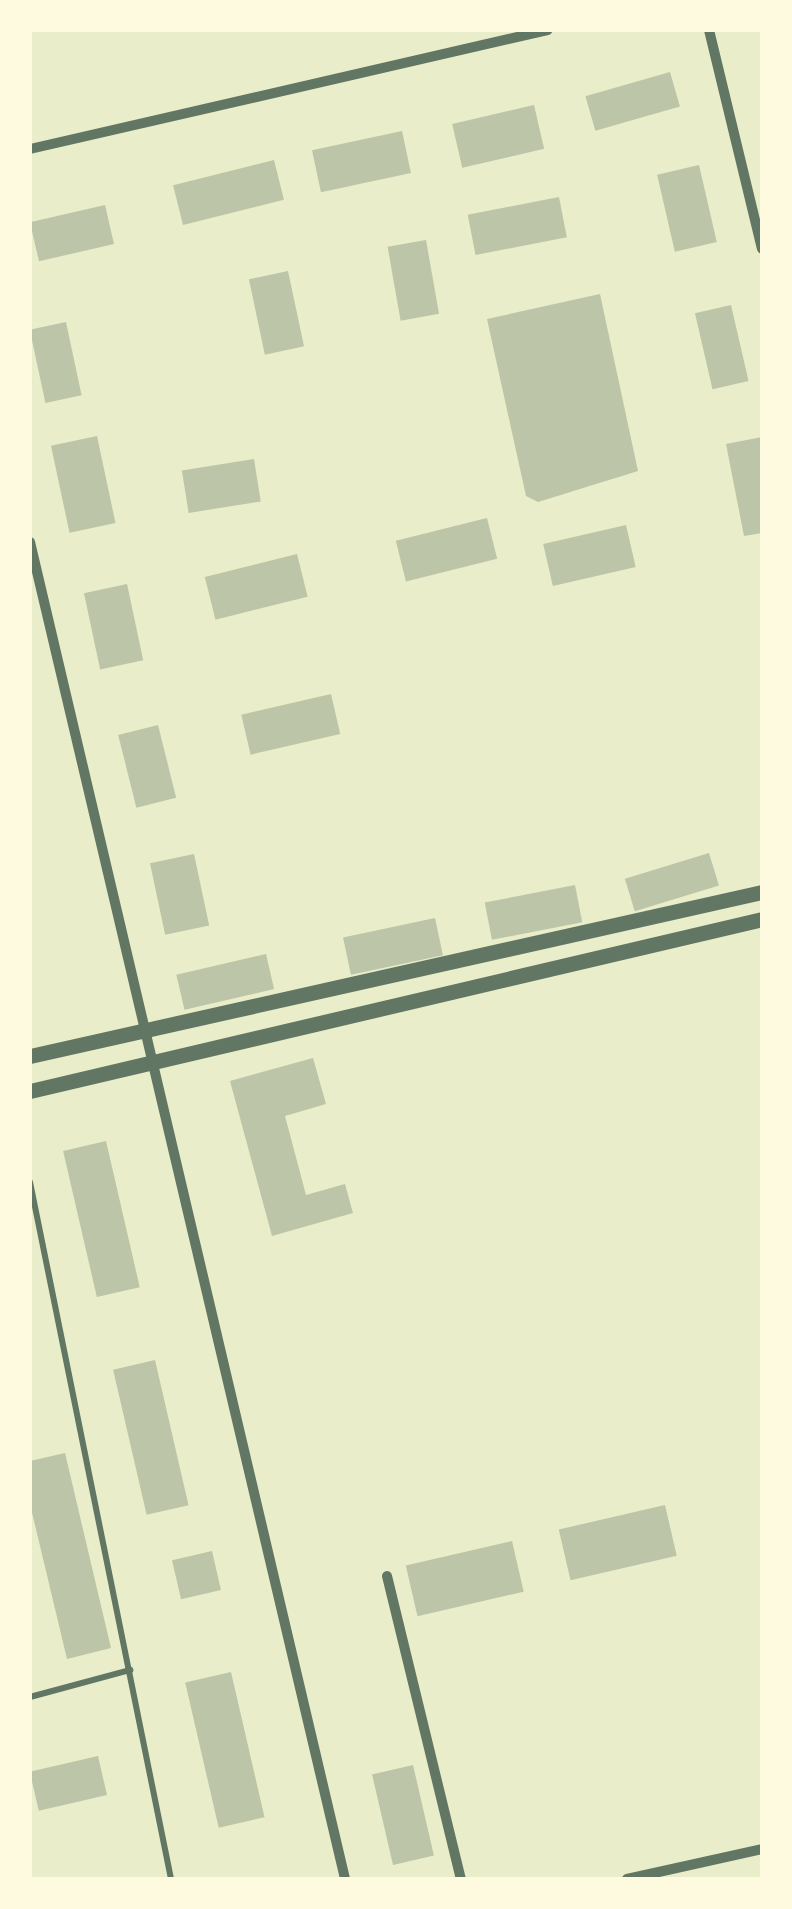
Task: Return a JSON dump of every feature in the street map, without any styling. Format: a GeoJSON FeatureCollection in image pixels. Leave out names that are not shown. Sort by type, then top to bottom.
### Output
{"type":"FeatureCollection","features":[{"type":"Feature","properties":{"kind":"street"},"geometry":{"type":"LineString","coordinates":[[30,149],[548,30]]}},
{"type":"Feature","properties":{"kind":"street"},"geometry":{"type":"LineString","coordinates":[[709,30],[762,249]]}},
{"type":"Feature","properties":{"kind":"street"},"geometry":{"type":"LineString","coordinates":[[30,542],[155,1059],[345,1879]]}},
{"type":"Feature","properties":{"kind":"street"},"geometry":{"type":"LineString","coordinates":[[30,1056],[762,892]]}},
{"type":"Feature","properties":{"kind":"street"},"geometry":{"type":"LineString","coordinates":[[30,1091],[762,919]]}},
{"type":"Feature","properties":{"kind":"street"},"geometry":{"type":"LineString","coordinates":[[386,1576],[461,1879]]}},
{"type":"Feature","properties":{"kind":"street"},"geometry":{"type":"LineString","coordinates":[[627,1879],[762,1849]]}},
{"type":"Feature","properties":{"kind":"lane"},"geometry":{"type":"LineString","coordinates":[[30,1182],[32,1207],[172,1879]]}},
{"type":"Feature","properties":{"kind":"lane"},"geometry":{"type":"LineString","coordinates":[[30,1697],[130,1670]]}},
{"type":"Feature","properties":{"kind":"building"},"geometry":{"type":"Polygon","coordinates":[[[670,72],[680,107],[595,131],[585,96],[670,72]]]}},
{"type":"Feature","properties":{"kind":"building"},"geometry":{"type":"Polygon","coordinates":[[[534,105],[544,149],[462,168],[452,124],[534,105]]]}},
{"type":"Feature","properties":{"kind":"building"},"geometry":{"type":"Polygon","coordinates":[[[402,131],[411,173],[321,192],[312,150],[402,131]]]}},
{"type":"Feature","properties":{"kind":"building"},"geometry":{"type":"Polygon","coordinates":[[[274,160],[284,200],[183,225],[173,185],[274,160]]]}},
{"type":"Feature","properties":{"kind":"building"},"geometry":{"type":"Polygon","coordinates":[[[699,165],[717,242],[675,252],[657,175],[699,165]]]}},
{"type":"Feature","properties":{"kind":"building"},"geometry":{"type":"Polygon","coordinates":[[[559,197],[567,237],[476,255],[468,215],[559,197]]]}},
{"type":"Feature","properties":{"kind":"building"},"geometry":{"type":"Polygon","coordinates":[[[105,205],[114,244],[39,261],[30,222],[105,205]]]}},
{"type":"Feature","properties":{"kind":"building"},"geometry":{"type":"Polygon","coordinates":[[[426,240],[439,314],[401,321],[388,247],[426,240]]]}},
{"type":"Feature","properties":{"kind":"building"},"geometry":{"type":"Polygon","coordinates":[[[288,271],[304,346],[265,355],[249,279],[288,271]]]}},
{"type":"Feature","properties":{"kind":"building"},"geometry":{"type":"Polygon","coordinates":[[[600,294],[638,471],[538,502],[526,496],[487,319],[600,294]]]}},
{"type":"Feature","properties":{"kind":"building"},"geometry":{"type":"Polygon","coordinates":[[[731,305],[749,381],[712,389],[695,313],[731,305]]]}},
{"type":"Feature","properties":{"kind":"building"},"geometry":{"type":"Polygon","coordinates":[[[66,322],[82,395],[45,403],[30,330],[66,322]]]}},
{"type":"Feature","properties":{"kind":"building"},"geometry":{"type":"Polygon","coordinates":[[[97,436],[116,523],[70,533],[51,446],[97,436]]]}},
{"type":"Feature","properties":{"kind":"building"},"geometry":{"type":"Polygon","coordinates":[[[762,437],[762,533],[744,536],[726,444],[762,437]]]}},
{"type":"Feature","properties":{"kind":"building"},"geometry":{"type":"Polygon","coordinates":[[[254,459],[261,501],[189,513],[182,470],[254,459]]]}},
{"type":"Feature","properties":{"kind":"building"},"geometry":{"type":"Polygon","coordinates":[[[487,518],[497,559],[406,581],[396,541],[487,518]]]}},
{"type":"Feature","properties":{"kind":"building"},"geometry":{"type":"Polygon","coordinates":[[[626,525],[636,567],[553,586],[543,544],[626,525]]]}},
{"type":"Feature","properties":{"kind":"building"},"geometry":{"type":"Polygon","coordinates":[[[297,554],[308,597],[215,620],[205,577],[297,554]]]}},
{"type":"Feature","properties":{"kind":"building"},"geometry":{"type":"Polygon","coordinates":[[[127,584],[143,660],[100,669],[84,593],[127,584]]]}},
{"type":"Feature","properties":{"kind":"building"},"geometry":{"type":"Polygon","coordinates":[[[331,694],[340,734],[251,755],[241,715],[331,694]]]}},
{"type":"Feature","properties":{"kind":"building"},"geometry":{"type":"Polygon","coordinates":[[[158,725],[176,798],[136,808],[118,735],[158,725]]]}},
{"type":"Feature","properties":{"kind":"building"},"geometry":{"type":"Polygon","coordinates":[[[709,853],[719,886],[635,911],[625,879],[709,853]]]}},
{"type":"Feature","properties":{"kind":"building"},"geometry":{"type":"Polygon","coordinates":[[[194,854],[209,925],[165,935],[150,863],[194,854]]]}},
{"type":"Feature","properties":{"kind":"building"},"geometry":{"type":"Polygon","coordinates":[[[575,885],[582,922],[492,940],[485,903],[575,885]]]}},
{"type":"Feature","properties":{"kind":"building"},"geometry":{"type":"Polygon","coordinates":[[[435,918],[443,955],[351,975],[343,938],[435,918]]]}},
{"type":"Feature","properties":{"kind":"building"},"geometry":{"type":"Polygon","coordinates":[[[266,954],[274,989],[184,1010],[176,975],[266,954]]]}},
{"type":"Feature","properties":{"kind":"building"},"geometry":{"type":"Polygon","coordinates":[[[313,1058],[326,1104],[285,1116],[306,1195],[345,1184],[353,1213],[272,1236],[230,1081],[313,1058]]]}},
{"type":"Feature","properties":{"kind":"building"},"geometry":{"type":"Polygon","coordinates":[[[106,1141],[140,1287],[97,1297],[63,1151],[106,1141]]]}},
{"type":"Feature","properties":{"kind":"building"},"geometry":{"type":"Polygon","coordinates":[[[155,1360],[189,1505],[147,1515],[113,1370],[155,1360]]]}},
{"type":"Feature","properties":{"kind":"building"},"geometry":{"type":"Polygon","coordinates":[[[65,1453],[111,1648],[67,1659],[30,1504],[30,1461],[65,1453]]]}},
{"type":"Feature","properties":{"kind":"building"},"geometry":{"type":"Polygon","coordinates":[[[665,1505],[677,1556],[570,1580],[559,1530],[665,1505]]]}},
{"type":"Feature","properties":{"kind":"building"},"geometry":{"type":"Polygon","coordinates":[[[512,1541],[524,1592],[417,1616],[406,1566],[512,1541]]]}},
{"type":"Feature","properties":{"kind":"building"},"geometry":{"type":"Polygon","coordinates":[[[212,1551],[221,1590],[181,1599],[172,1560],[212,1551]]]}},
{"type":"Feature","properties":{"kind":"building"},"geometry":{"type":"Polygon","coordinates":[[[231,1672],[265,1817],[219,1828],[185,1683],[231,1672]]]}},
{"type":"Feature","properties":{"kind":"building"},"geometry":{"type":"Polygon","coordinates":[[[98,1756],[107,1795],[39,1811],[30,1772],[98,1756]]]}},
{"type":"Feature","properties":{"kind":"building"},"geometry":{"type":"Polygon","coordinates":[[[413,1765],[434,1856],[393,1865],[372,1774],[413,1765]]]}}]}
